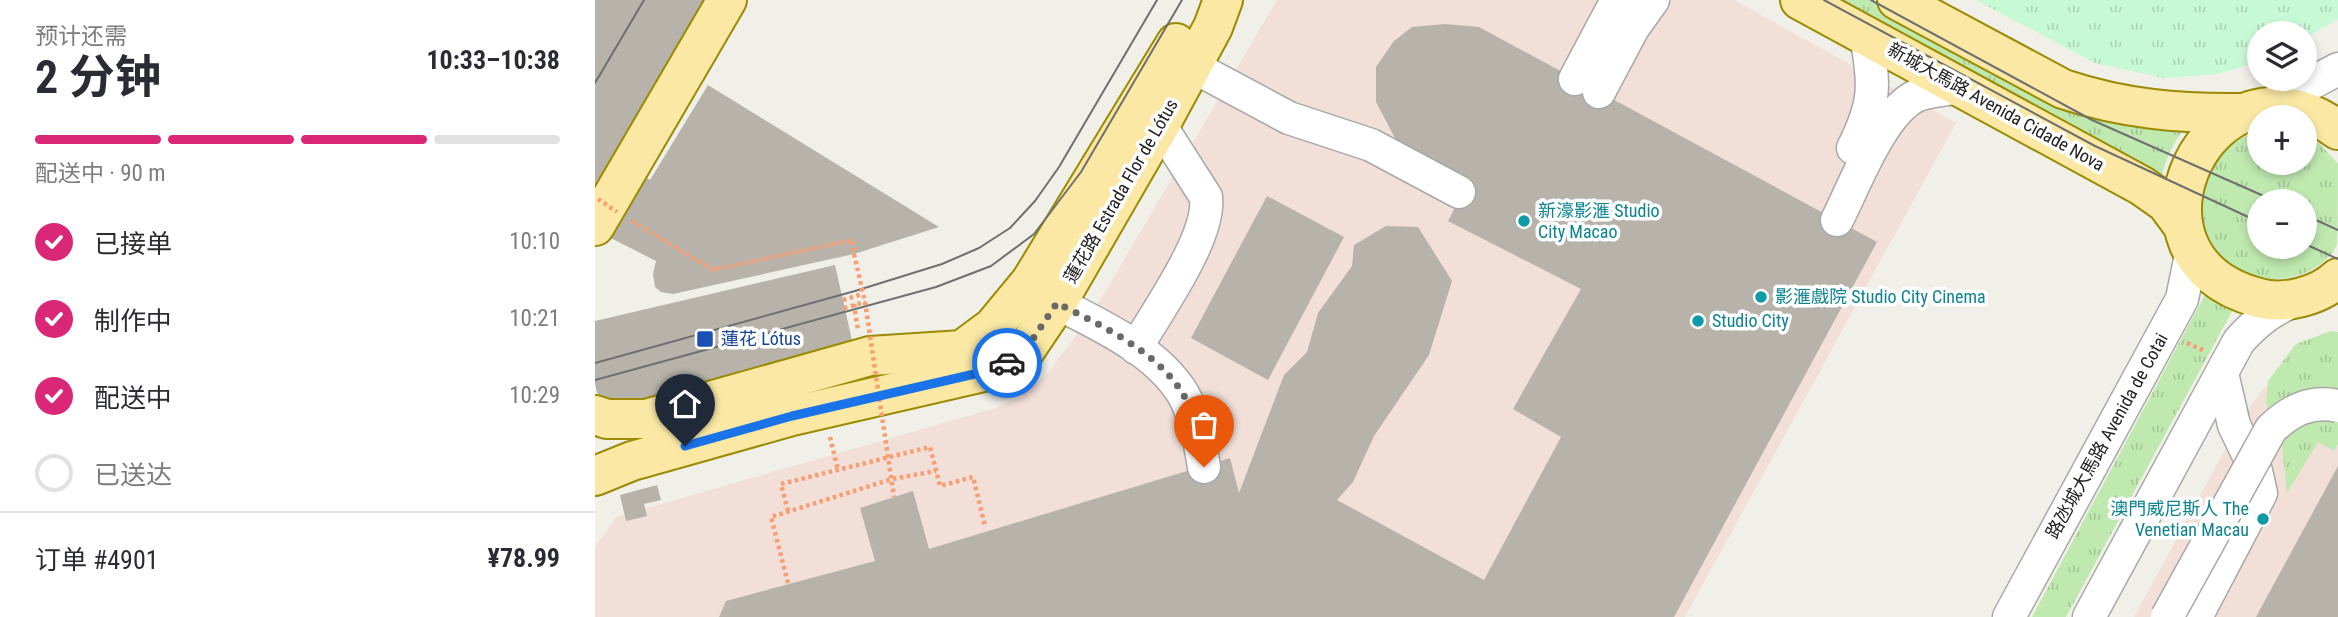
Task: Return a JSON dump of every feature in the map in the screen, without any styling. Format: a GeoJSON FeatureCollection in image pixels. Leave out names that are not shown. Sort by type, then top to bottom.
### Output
{"type":"FeatureCollection","features":[{"type":"Feature","properties":{"kind":"main road"},"geometry":{"type":"LineString","coordinates":[[603,212],[727,0]]}},
{"type":"Feature","properties":{"kind":"main road"},"geometry":{"type":"LineString","coordinates":[[1213,9],[1241,0]]}},
{"type":"Feature","properties":{"kind":"main road","name":"新城大馬路 Avenida Cidade Nova"},"geometry":{"type":"LineString","coordinates":[[1800,0],[2142,186],[2166,203],[2211,275],[2237,293],[2268,301],[2321,291]]}},
{"type":"Feature","properties":{"kind":"main road"},"geometry":{"type":"LineString","coordinates":[[1897,0],[2063,89],[2149,110],[2247,110]]}},
{"type":"Feature","properties":{"kind":"main road","name":"蓮花路 Estrada Flor de Lótus"},"geometry":{"type":"LineString","coordinates":[[595,476],[632,461],[792,416],[992,370],[1024,352],[1057,303],[1160,125],[1192,66],[1213,9]]}},
{"type":"Feature","properties":{"kind":"main road","name":"蓮花路 Estrada Flor de Lótus"},"geometry":{"type":"LineString","coordinates":[[595,415],[607,419],[646,419],[870,356],[962,350],[992,327],[1031,281],[1213,9]]}},
{"type":"Feature","properties":{"kind":"main road"},"geometry":{"type":"LineString","coordinates":[[2187,238],[2180,199],[2186,171],[2199,147],[2219,127],[2247,114]]}},
{"type":"Feature","properties":{"kind":"main road"},"geometry":{"type":"LineString","coordinates":[[2317,116],[2338,130]]}},
{"type":"Feature","properties":{"kind":"street"},"geometry":{"type":"LineString","coordinates":[[1617,0],[1587,85],[1653,0]]}},
{"type":"Feature","properties":{"kind":"street"},"geometry":{"type":"LineString","coordinates":[[1866,36],[1875,85],[1869,110],[1828,216],[1886,125],[1901,107],[1916,96],[1960,87]]}},
{"type":"Feature","properties":{"kind":"street"},"geometry":{"type":"LineString","coordinates":[[1192,66],[1289,118],[1370,145],[1459,192]]}},
{"type":"Feature","properties":{"kind":"street"},"geometry":{"type":"LineString","coordinates":[[2265,105],[2338,69]]}},
{"type":"Feature","properties":{"kind":"street"},"geometry":{"type":"LineString","coordinates":[[1136,348],[1202,233],[1207,210],[1206,197],[1160,125]]}},
{"type":"Feature","properties":{"kind":"street","name":"路氹城大馬路 Avenida de Cotai"},"geometry":{"type":"LineString","coordinates":[[2009,617],[2182,299],[2187,238]]}},
{"type":"Feature","properties":{"kind":"street"},"geometry":{"type":"LineString","coordinates":[[2089,617],[2239,341],[2256,322],[2276,308],[2321,291]]}},
{"type":"Feature","properties":{"kind":"street"},"geometry":{"type":"LineString","coordinates":[[1057,303],[1136,348],[1168,376],[1183,394],[1199,441],[1204,467]]}},
{"type":"Feature","properties":{"kind":"street"},"geometry":{"type":"LineString","coordinates":[[2196,617],[2261,493],[2256,471],[2234,425],[2225,367]]}},
{"type":"Feature","properties":{"kind":"street"},"geometry":{"type":"LineString","coordinates":[[2167,617],[2271,429],[2286,415],[2308,405],[2338,406]]}},
{"type":"Feature","properties":{"kind":"path"},"geometry":{"type":"LineString","coordinates":[[603,212],[713,270],[852,240],[865,302],[894,497]]}},
{"type":"Feature","properties":{"kind":"path"},"geometry":{"type":"LineString","coordinates":[[843,300],[862,294]]}},
{"type":"Feature","properties":{"kind":"path"},"geometry":{"type":"LineString","coordinates":[[844,308],[865,302]]}},
{"type":"Feature","properties":{"kind":"path"},"geometry":{"type":"LineString","coordinates":[[854,304],[856,316]]}},
{"type":"Feature","properties":{"kind":"path"},"geometry":{"type":"LineString","coordinates":[[2164,331],[2225,367]]}},
{"type":"Feature","properties":{"kind":"path"},"geometry":{"type":"LineString","coordinates":[[788,511],[781,484],[930,447],[940,486],[973,477],[985,526]]}},
{"type":"Feature","properties":{"kind":"path"},"geometry":{"type":"LineString","coordinates":[[788,583],[771,517],[892,480],[936,471]]}},
{"type":"Feature","properties":{"kind":"shaded area","name":"新濠影滙 Studio City Macao"},"geometry":{"type":"Polygon","coordinates":[[[1277,0],[1734,0],[1956,123],[1685,617],[595,617],[595,547],[616,517],[996,408],[1021,397],[1046,375],[1089,319],[1277,0]]]}},
{"type":"Feature","properties":{"kind":"shaded area","name":"澳門威尼斯人 The Venetian Macau"},"geometry":{"type":"Polygon","coordinates":[[[2281,378],[2338,378],[2338,617],[2134,617],[2241,420],[2263,389],[2281,378]]]}},
{"type":"Feature","properties":{"kind":"green space"},"geometry":{"type":"Polygon","coordinates":[[[1824,0],[1871,0],[2086,112],[2187,125],[2169,153],[2160,185],[1824,0]]]}},
{"type":"Feature","properties":{"kind":"green space"},"geometry":{"type":"Polygon","coordinates":[[[1976,0],[2338,0],[2338,19],[2317,31],[2317,21],[2247,21],[2247,65],[2219,74],[2163,78],[2095,63],[1976,0]]]}},
{"type":"Feature","properties":{"kind":"green space"},"geometry":{"type":"Polygon","coordinates":[[[2247,137],[2247,175],[2317,175],[2317,142],[2320,144],[2338,164],[2337,244],[2334,250],[2314,268],[2296,276],[2261,278],[2234,267],[2214,248],[2203,222],[2201,195],[2209,168],[2228,146],[2247,137]]]}},
{"type":"Feature","properties":{"kind":"green space"},"geometry":{"type":"Polygon","coordinates":[[[2207,291],[2235,306],[2066,617],[2032,617],[2207,291]]]}},
{"type":"Feature","properties":{"kind":"green space"},"geometry":{"type":"Polygon","coordinates":[[[2331,331],[2338,332],[2338,444],[2334,451],[2318,442],[2287,493],[2281,436],[2266,403],[2268,381],[2296,344],[2331,331]]]}},
{"type":"Feature","properties":{"kind":"building"},"geometry":{"type":"Polygon","coordinates":[[[595,0],[715,0],[620,162],[650,180],[708,85],[939,227],[854,254],[673,294],[661,292],[655,287],[653,274],[656,261],[595,230],[595,0]]]}},
{"type":"Feature","properties":{"kind":"building","name":"Studio City"},"geometry":{"type":"Polygon","coordinates":[[[1445,24],[1479,27],[1877,242],[1674,617],[719,617],[726,601],[875,561],[860,508],[913,491],[929,549],[1230,458],[1239,493],[1284,375],[1307,352],[1318,313],[1352,266],[1354,245],[1386,226],[1418,227],[1452,281],[1429,355],[1374,436],[1353,482],[1337,500],[1484,580],[1561,437],[1513,409],[1581,289],[1448,221],[1468,182],[1424,159],[1396,140],[1376,102],[1376,67],[1394,41],[1412,27],[1445,24]]]}},
{"type":"Feature","properties":{"kind":"building"},"geometry":{"type":"Polygon","coordinates":[[[1267,196],[1344,237],[1268,380],[1191,338],[1267,196]]]}},
{"type":"Feature","properties":{"kind":"building"},"geometry":{"type":"Polygon","coordinates":[[[835,265],[854,349],[602,412],[595,384],[595,321],[835,265]]]}},
{"type":"Feature","properties":{"kind":"building"},"geometry":{"type":"Polygon","coordinates":[[[2338,466],[2338,617],[2256,617],[2338,466]]]}},
{"type":"Feature","properties":{"kind":"building"},"geometry":{"type":"Polygon","coordinates":[[[657,485],[661,500],[644,504],[647,516],[626,521],[620,495],[657,485]]]}},
{"type":"Feature","properties":{"kind":"tram line"},"geometry":{"type":"LineString","coordinates":[[595,83],[644,0]]}},
{"type":"Feature","properties":{"kind":"tram line"},"geometry":{"type":"LineString","coordinates":[[595,363],[942,264],[979,248],[1010,228],[1035,201],[1059,167],[1157,0]]}},
{"type":"Feature","properties":{"kind":"tram line"},"geometry":{"type":"LineString","coordinates":[[595,380],[936,287],[991,266],[1034,234],[1081,172],[1182,0]]}},
{"type":"Feature","properties":{"kind":"tram line"},"geometry":{"type":"LineString","coordinates":[[1824,0],[2095,146],[2247,216]]}},
{"type":"Feature","properties":{"kind":"tram line"},"geometry":{"type":"LineString","coordinates":[[1871,0],[2092,120],[2248,189]]}},
{"type":"Feature","properties":{"kind":"tram line"},"geometry":{"type":"LineString","coordinates":[[2317,220],[2338,230]]}},
{"type":"Feature","properties":{"kind":"tram line"},"geometry":{"type":"LineString","coordinates":[[2317,249],[2338,259]]}},
{"type":"Feature","properties":{"kind":"way so far"},"geometry":{"type":"LineString","coordinates":[[1007,363],[1024,352],[1057,303],[1089,319],[1136,348],[1168,376],[1183,394],[1199,441],[1204,467]]}},
{"type":"Feature","properties":{"kind":"place","name":"新濠影滙 Studio City Macao"},"geometry":{"type":"Point","coordinates":[1524,221]}},
{"type":"Feature","properties":{"kind":"place","name":"影滙戲院 Studio City Cinema"},"geometry":{"type":"Point","coordinates":[1761,297]}},
{"type":"Feature","properties":{"kind":"place","name":"Studio City"},"geometry":{"type":"Point","coordinates":[1698,321]}},
{"type":"Feature","properties":{"kind":"place","name":"蓮花 Lótus"},"geometry":{"type":"Point","coordinates":[705,339]}},
{"type":"Feature","properties":{"kind":"place","name":"澳門威尼斯人 The Venetian Macau"},"geometry":{"type":"Point","coordinates":[2263,519]}},
{"type":"Feature","properties":{"kind":"route"},"geometry":{"type":"LineString","coordinates":[[685,446],[792,416],[992,370],[1007,363]]}}]}
